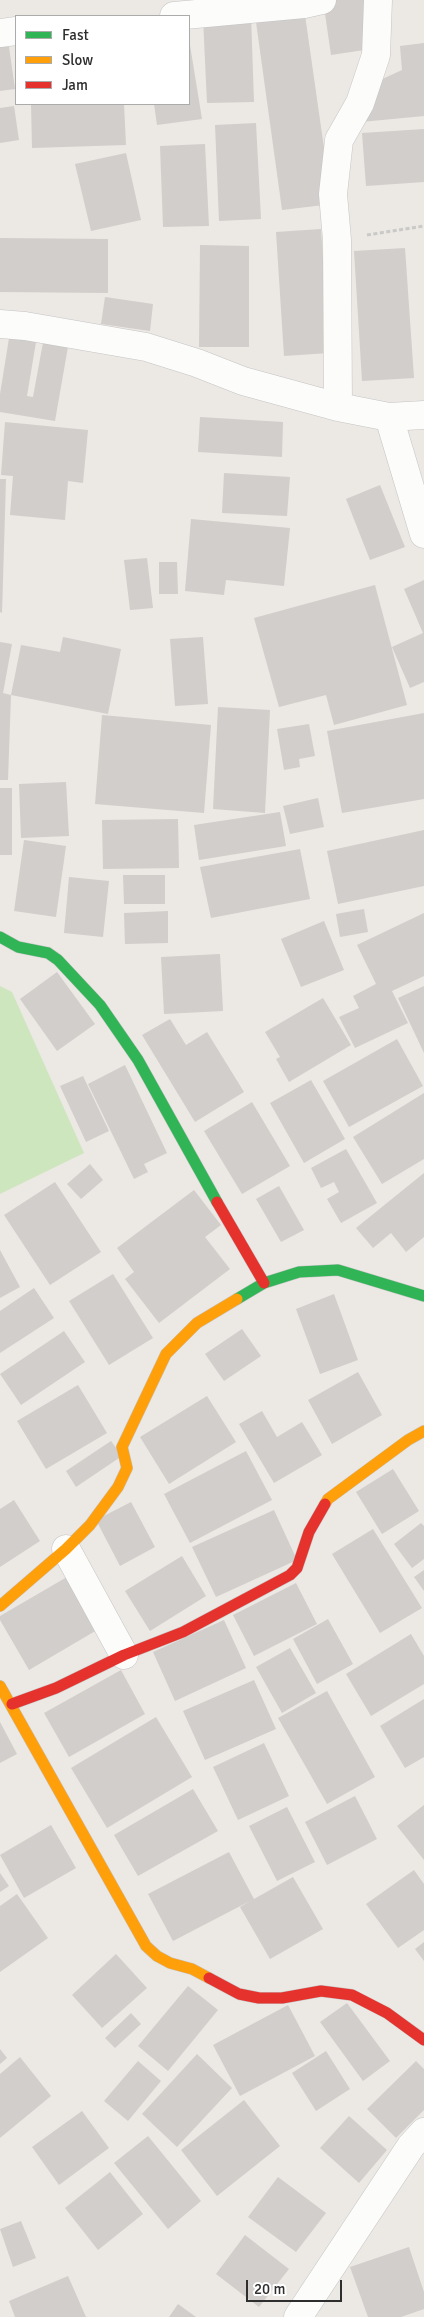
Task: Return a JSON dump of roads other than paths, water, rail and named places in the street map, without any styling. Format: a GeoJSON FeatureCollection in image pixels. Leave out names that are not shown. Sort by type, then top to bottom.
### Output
{"type":"FeatureCollection","features":[{"type":"Feature","properties":{"kind":"street"},"geometry":{"type":"LineString","coordinates":[[185,15],[304,4],[322,0]]}},
{"type":"Feature","properties":{"kind":"street"},"geometry":{"type":"LineString","coordinates":[[338,407],[337,240],[333,194],[339,140],[360,102],[376,55],[378,0]]}},
{"type":"Feature","properties":{"kind":"street"},"geometry":{"type":"LineString","coordinates":[[0,33],[15,32]]}},
{"type":"Feature","properties":{"kind":"street"},"geometry":{"type":"LineString","coordinates":[[0,324],[25,326],[146,347],[197,363],[243,381],[338,407],[389,417],[424,415]]}},
{"type":"Feature","properties":{"kind":"street"},"geometry":{"type":"LineString","coordinates":[[389,417],[424,534]]}},
{"type":"Feature","properties":{"kind":"street"},"geometry":{"type":"LineString","coordinates":[[0,936],[18,947],[48,953],[58,960],[100,1005],[138,1060],[264,1283]]}},
{"type":"Feature","properties":{"kind":"street"},"geometry":{"type":"LineString","coordinates":[[0,1606],[66,1549],[90,1525],[118,1487],[127,1468],[122,1451],[124,1442],[166,1354],[197,1323],[264,1283],[299,1272],[332,1270],[424,1296]]}},
{"type":"Feature","properties":{"kind":"street"},"geometry":{"type":"LineString","coordinates":[[12,1704],[56,1688],[124,1655],[183,1632],[290,1575],[297,1568],[308,1532],[328,1500],[408,1440],[424,1431]]}},
{"type":"Feature","properties":{"kind":"street"},"geometry":{"type":"LineString","coordinates":[[66,1549],[124,1655]]}},
{"type":"Feature","properties":{"kind":"street"},"geometry":{"type":"LineString","coordinates":[[0,1686],[12,1704],[31,1745],[146,1946],[170,1963],[192,1969],[239,1994],[260,1998],[282,1998],[321,1991],[352,1994],[387,2013],[424,2040]]}},
{"type":"Feature","properties":{"kind":"street"},"geometry":{"type":"LineString","coordinates":[[298,2317],[411,2146],[424,2132]]}}]}
